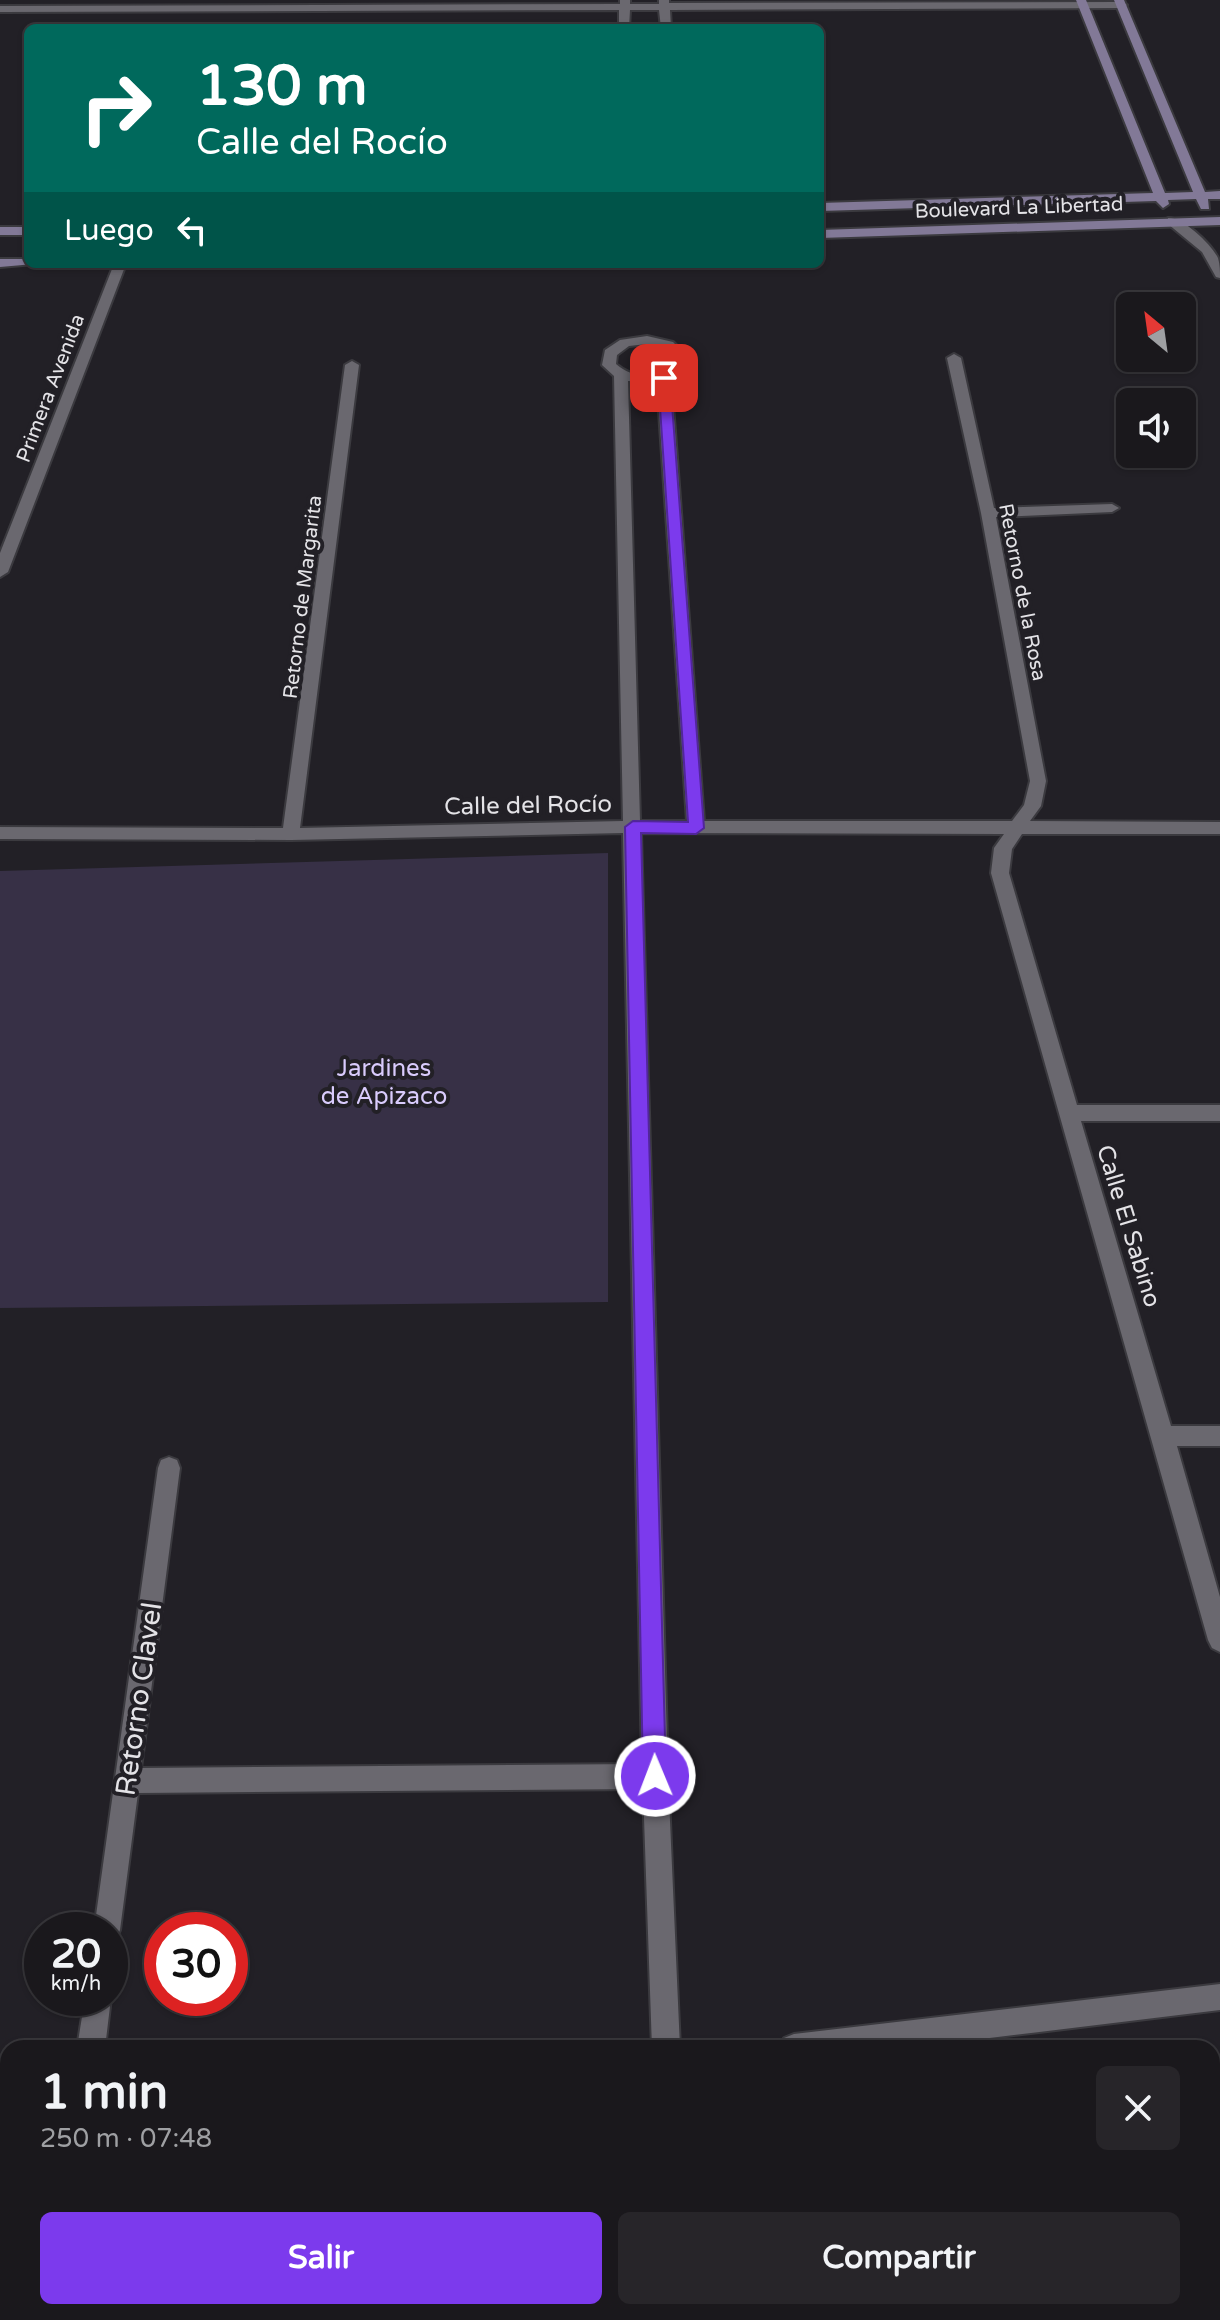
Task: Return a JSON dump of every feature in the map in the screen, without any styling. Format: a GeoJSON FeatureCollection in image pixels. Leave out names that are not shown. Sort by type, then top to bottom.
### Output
{"type":"FeatureCollection","features":[{"type":"Feature","properties":{"kind":"main road"},"geometry":{"type":"LineString","coordinates":[[1120,2],[1214,221]]}},
{"type":"Feature","properties":{"kind":"main road"},"geometry":{"type":"LineString","coordinates":[[1083,3],[1159,196],[1172,221]]}},
{"type":"Feature","properties":{"kind":"main road","name":"Boulevard La Libertad"},"geometry":{"type":"LineString","coordinates":[[824,207],[1220,195]]}},
{"type":"Feature","properties":{"kind":"main road","name":"Boulevard La Libertad"},"geometry":{"type":"LineString","coordinates":[[824,234],[1214,221]]}},
{"type":"Feature","properties":{"kind":"main road"},"geometry":{"type":"LineString","coordinates":[[0,231],[24,231]]}},
{"type":"Feature","properties":{"kind":"main road"},"geometry":{"type":"LineString","coordinates":[[0,263],[24,263]]}},
{"type":"Feature","properties":{"kind":"street"},"geometry":{"type":"LineString","coordinates":[[0,9],[1120,2]]}},
{"type":"Feature","properties":{"kind":"street"},"geometry":{"type":"LineString","coordinates":[[624,24],[625,3]]}},
{"type":"Feature","properties":{"kind":"street"},"geometry":{"type":"LineString","coordinates":[[664,3],[666,24]]}},
{"type":"Feature","properties":{"kind":"street"},"geometry":{"type":"LineString","coordinates":[[1172,221],[1207,250],[1220,274]]}},
{"type":"Feature","properties":{"kind":"street"},"geometry":{"type":"LineString","coordinates":[[1207,250],[1214,221]]}},
{"type":"Feature","properties":{"kind":"street","name":"Primera Avenida"},"geometry":{"type":"LineString","coordinates":[[0,572],[118,268]]}},
{"type":"Feature","properties":{"kind":"street"},"geometry":{"type":"LineString","coordinates":[[647,340],[668,345],[680,356],[679,368],[664,378],[642,381],[621,376],[609,365],[610,353],[625,343],[647,340]]}},
{"type":"Feature","properties":{"kind":"street","name":"Retorno de la Rosa"},"geometry":{"type":"LineString","coordinates":[[954,358],[988,513],[1038,781],[1032,806],[1015,829]]}},
{"type":"Feature","properties":{"kind":"street","name":"Retorno de Margarita"},"geometry":{"type":"LineString","coordinates":[[291,834],[352,365]]}},
{"type":"Feature","properties":{"kind":"street"},"geometry":{"type":"LineString","coordinates":[[621,376],[655,1776],[666,2040]]}},
{"type":"Feature","properties":{"kind":"street"},"geometry":{"type":"LineString","coordinates":[[664,378],[696,828]]}},
{"type":"Feature","properties":{"kind":"street"},"geometry":{"type":"LineString","coordinates":[[988,513],[1112,508]]}},
{"type":"Feature","properties":{"kind":"street","name":"Calle del Rocío"},"geometry":{"type":"LineString","coordinates":[[0,833],[291,834],[633,827],[1220,828]]}},
{"type":"Feature","properties":{"kind":"street","name":"Calle El Sabino"},"geometry":{"type":"LineString","coordinates":[[1015,829],[1003,848],[1000,873],[1165,1436],[1220,1640]]}},
{"type":"Feature","properties":{"kind":"street"},"geometry":{"type":"LineString","coordinates":[[1068,1113],[1220,1113]]}},
{"type":"Feature","properties":{"kind":"street"},"geometry":{"type":"LineString","coordinates":[[1165,1436],[1220,1436]]}},
{"type":"Feature","properties":{"kind":"street","name":"Retorno Clavel"},"geometry":{"type":"LineString","coordinates":[[110,1912],[169,1468]]}},
{"type":"Feature","properties":{"kind":"street"},"geometry":{"type":"LineString","coordinates":[[128,1781],[655,1776]]}},
{"type":"Feature","properties":{"kind":"street"},"geometry":{"type":"LineString","coordinates":[[861,2040],[1220,1997]]}},
{"type":"Feature","properties":{"kind":"street"},"geometry":{"type":"LineString","coordinates":[[92,2040],[95,2016]]}},
{"type":"Feature","properties":{"kind":"green space","name":"Jardines de Apizaco"},"geometry":{"type":"Polygon","coordinates":[[[608,853],[608,1302],[0,1308],[0,871],[608,853]]]}},
{"type":"Feature","properties":{"kind":"route"},"geometry":{"type":"LineString","coordinates":[[655,1776],[633,827],[696,828],[664,378]]}}]}
